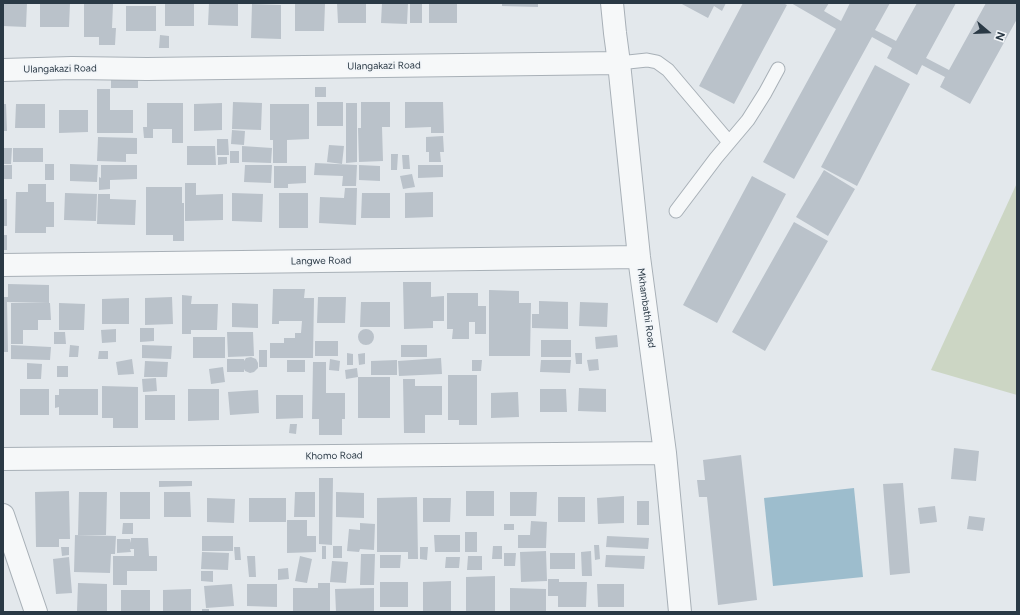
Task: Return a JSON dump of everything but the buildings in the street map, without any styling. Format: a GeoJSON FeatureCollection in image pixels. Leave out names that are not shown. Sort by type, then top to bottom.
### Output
{"type":"FeatureCollection","features":[{"type":"Feature","properties":{"kind":"street","name":"Mkhambathi Road"},"geometry":{"type":"LineString","coordinates":[[612,3],[639,257],[665,453],[680,612]]}},
{"type":"Feature","properties":{"kind":"street","name":"Ulangakazi Road"},"geometry":{"type":"LineString","coordinates":[[3,70],[72,68],[147,69],[619,63]]}},
{"type":"Feature","properties":{"kind":"street","name":"Langwe Road"},"geometry":{"type":"LineString","coordinates":[[3,265],[639,257]]}},
{"type":"Feature","properties":{"kind":"street","name":"Khomo Road"},"geometry":{"type":"LineString","coordinates":[[3,459],[665,453]]}},
{"type":"Feature","properties":{"kind":"street"},"geometry":{"type":"LineString","coordinates":[[3,515],[36,612]]}},
{"type":"Feature","properties":{"kind":"lane","name":"Ulangakazi Road"},"geometry":{"type":"LineString","coordinates":[[619,63],[647,60],[657,62],[668,70],[729,142]]}},
{"type":"Feature","properties":{"kind":"lane"},"geometry":{"type":"LineString","coordinates":[[676,211],[694,186],[748,120],[778,68]]}},
{"type":"Feature","properties":{"kind":"green space"},"geometry":{"type":"Polygon","coordinates":[[[1017,183],[1017,395],[931,370],[1017,183]]]}},
{"type":"Feature","properties":{"kind":"water"},"geometry":{"type":"Polygon","coordinates":[[[854,488],[863,577],[773,586],[764,498],[854,488]]]}}]}
